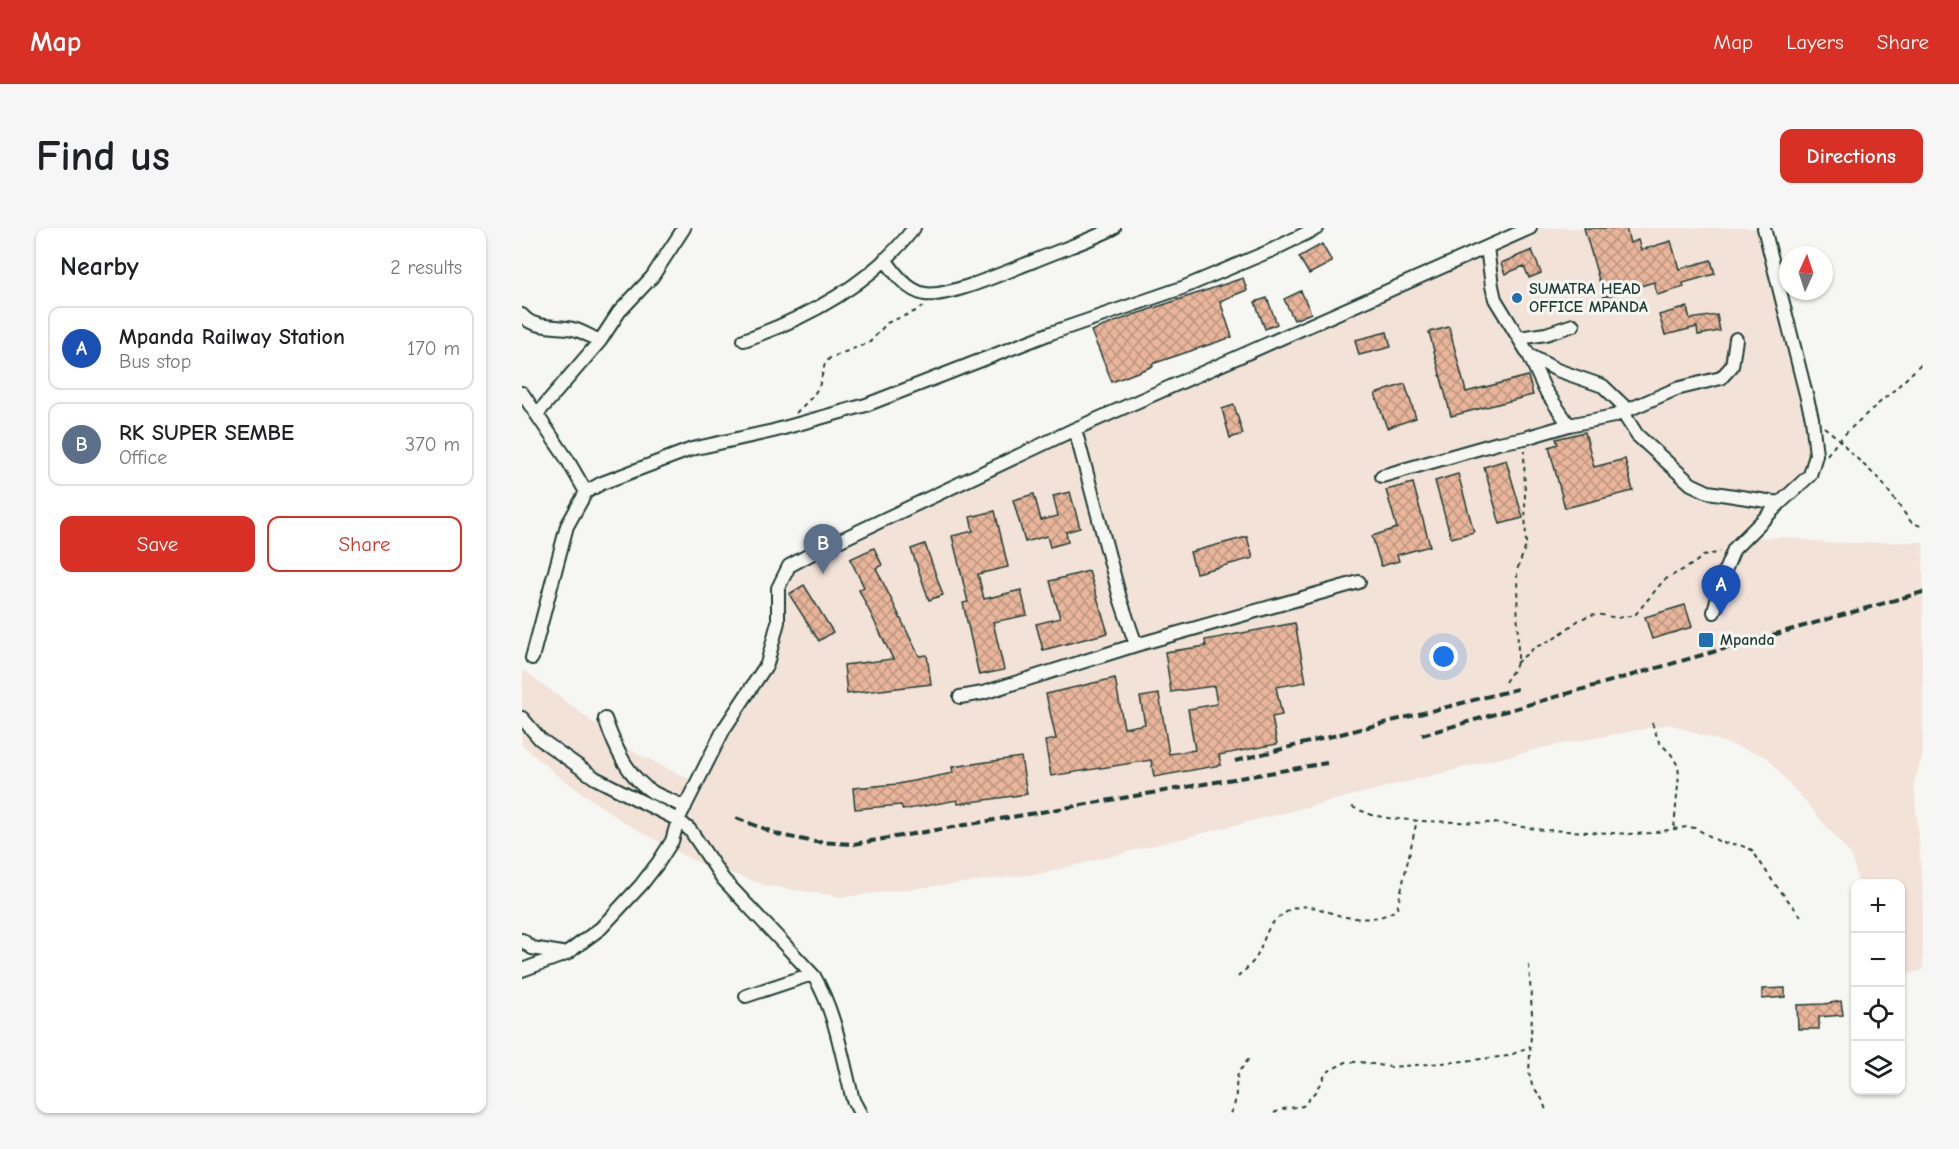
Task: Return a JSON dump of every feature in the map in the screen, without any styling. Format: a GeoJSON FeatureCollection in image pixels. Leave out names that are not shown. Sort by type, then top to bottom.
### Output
{"type":"FeatureCollection","features":[{"type":"Feature","properties":{"kind":"street"},"geometry":{"type":"LineString","coordinates":[[537,414],[600,341],[620,312],[652,277],[684,228]]}},
{"type":"Feature","properties":{"kind":"street"},"geometry":{"type":"LineString","coordinates":[[744,340],[791,323],[834,300],[864,279],[914,228]]}},
{"type":"Feature","properties":{"kind":"street"},"geometry":{"type":"LineString","coordinates":[[885,259],[911,289],[923,294],[936,295],[973,285],[1101,231],[1114,228]]}},
{"type":"Feature","properties":{"kind":"street"},"geometry":{"type":"LineString","coordinates":[[532,658],[567,526],[586,492],[602,483],[692,449],[784,428],[866,405],[1051,333],[1182,288],[1270,251],[1317,228]]}},
{"type":"Feature","properties":{"kind":"street"},"geometry":{"type":"LineString","coordinates":[[522,970],[566,954],[601,928],[641,885],[672,841],[682,813],[724,729],[767,664],[778,622],[778,588],[789,566],[1075,429],[1530,228]]}},
{"type":"Feature","properties":{"kind":"street"},"geometry":{"type":"LineString","coordinates":[[1714,612],[1724,573],[1734,549],[1810,475],[1816,455],[1812,418],[1764,228]]}},
{"type":"Feature","properties":{"kind":"street"},"geometry":{"type":"LineString","coordinates":[[1487,247],[1495,299],[1529,355],[1545,390],[1569,425]]}},
{"type":"Feature","properties":{"kind":"street"},"geometry":{"type":"LineString","coordinates":[[522,315],[530,321],[547,327],[576,330],[600,341]]}},
{"type":"Feature","properties":{"kind":"street"},"geometry":{"type":"LineString","coordinates":[[1519,338],[1546,334],[1573,325]]}},
{"type":"Feature","properties":{"kind":"street"},"geometry":{"type":"LineString","coordinates":[[1382,476],[1498,443],[1614,416],[1676,389],[1721,378],[1732,366],[1736,339]]}},
{"type":"Feature","properties":{"kind":"street"},"geometry":{"type":"LineString","coordinates":[[1529,355],[1557,370],[1603,386],[1626,411],[1637,435],[1691,484],[1708,492],[1780,503]]}},
{"type":"Feature","properties":{"kind":"street"},"geometry":{"type":"LineString","coordinates":[[522,393],[586,492]]}},
{"type":"Feature","properties":{"kind":"street"},"geometry":{"type":"LineString","coordinates":[[1075,429],[1120,598],[1136,645]]}},
{"type":"Feature","properties":{"kind":"street"},"geometry":{"type":"LineString","coordinates":[[960,697],[983,693],[1136,645],[1359,582]]}},
{"type":"Feature","properties":{"kind":"street"},"geometry":{"type":"LineString","coordinates":[[522,718],[540,739],[596,778],[682,813]]}},
{"type":"Feature","properties":{"kind":"street"},"geometry":{"type":"LineString","coordinates":[[605,719],[613,742],[638,780],[682,813],[690,830],[723,879],[812,974],[829,1006],[853,1100],[860,1113]]}},
{"type":"Feature","properties":{"kind":"street"},"geometry":{"type":"LineString","coordinates":[[522,940],[532,948],[566,954]]}},
{"type":"Feature","properties":{"kind":"street"},"geometry":{"type":"LineString","coordinates":[[746,996],[812,974]]}},
{"type":"Feature","properties":{"kind":"path"},"geometry":{"type":"LineString","coordinates":[[784,428],[819,387],[825,363],[831,358],[870,342],[887,323],[916,311],[936,295]]}},
{"type":"Feature","properties":{"kind":"path"},"geometry":{"type":"LineString","coordinates":[[1810,475],[1839,439],[1862,416],[1909,377],[1923,361]]}},
{"type":"Feature","properties":{"kind":"path"},"geometry":{"type":"LineString","coordinates":[[1812,418],[1839,439],[1881,481],[1911,522],[1923,527]]}},
{"type":"Feature","properties":{"kind":"path"},"geometry":{"type":"LineString","coordinates":[[1516,663],[1518,648],[1516,633],[1517,570],[1526,546],[1523,461],[1525,438]]}},
{"type":"Feature","properties":{"kind":"path"},"geometry":{"type":"LineString","coordinates":[[1505,682],[1516,663],[1533,648],[1555,638],[1579,620],[1597,614],[1617,618],[1635,615],[1658,586],[1671,575],[1703,556],[1734,549]]}},
{"type":"Feature","properties":{"kind":"path"},"geometry":{"type":"LineString","coordinates":[[1652,723],[1659,742],[1671,754],[1678,766],[1674,828]]}},
{"type":"Feature","properties":{"kind":"path"},"geometry":{"type":"LineString","coordinates":[[1352,807],[1372,815],[1417,820],[1494,823],[1544,830],[1633,834],[1687,826],[1695,828],[1722,843],[1740,845],[1752,850],[1774,883],[1804,920]]}},
{"type":"Feature","properties":{"kind":"path"},"geometry":{"type":"LineString","coordinates":[[1238,977],[1252,964],[1269,929],[1276,920],[1288,912],[1310,906],[1340,915],[1369,918],[1397,909],[1417,820]]}},
{"type":"Feature","properties":{"kind":"path"},"geometry":{"type":"LineString","coordinates":[[1529,964],[1532,1014],[1530,1080],[1542,1099],[1547,1113]]}},
{"type":"Feature","properties":{"kind":"path"},"geometry":{"type":"LineString","coordinates":[[1274,1113],[1303,1106],[1327,1072],[1346,1062],[1392,1067],[1454,1062],[1509,1056],[1530,1046]]}},
{"type":"Feature","properties":{"kind":"path"},"geometry":{"type":"LineString","coordinates":[[1230,1113],[1235,1106],[1239,1072],[1250,1057]]}},
{"type":"Feature","properties":{"kind":"shaded area"},"geometry":{"type":"Polygon","coordinates":[[[1530,228],[1764,228],[1779,287],[1779,300],[1782,300],[1812,418],[1810,475],[1747,538],[1784,537],[1828,543],[1923,542],[1923,753],[1914,783],[1923,895],[1923,970],[1905,975],[1905,879],[1857,879],[1852,856],[1767,757],[1670,724],[1541,748],[1044,873],[843,897],[768,886],[692,860],[622,821],[558,776],[522,745],[522,675],[525,671],[627,748],[696,783],[767,664],[778,588],[789,566],[1530,228]]]}},
{"type":"Feature","properties":{"kind":"building"},"geometry":{"type":"Polygon","coordinates":[[[1584,228],[1626,228],[1630,243],[1638,240],[1641,250],[1671,241],[1679,269],[1711,260],[1715,274],[1683,283],[1684,287],[1657,295],[1654,282],[1604,297],[1584,228]]]}},
{"type":"Feature","properties":{"kind":"building"},"geometry":{"type":"Polygon","coordinates":[[[1322,244],[1332,262],[1309,274],[1299,257],[1322,244]]]}},
{"type":"Feature","properties":{"kind":"building"},"geometry":{"type":"Polygon","coordinates":[[[1532,250],[1541,273],[1529,278],[1524,266],[1505,274],[1501,263],[1532,250]]]}},
{"type":"Feature","properties":{"kind":"building"},"geometry":{"type":"Polygon","coordinates":[[[1243,278],[1247,290],[1220,301],[1232,337],[1152,364],[1153,366],[1112,382],[1091,331],[1243,278]]]}},
{"type":"Feature","properties":{"kind":"building"},"geometry":{"type":"Polygon","coordinates":[[[1301,291],[1311,313],[1294,320],[1284,299],[1301,291]]]}},
{"type":"Feature","properties":{"kind":"building"},"geometry":{"type":"Polygon","coordinates":[[[1267,298],[1277,324],[1265,329],[1255,302],[1267,298]]]}},
{"type":"Feature","properties":{"kind":"building"},"geometry":{"type":"Polygon","coordinates":[[[1687,307],[1690,319],[1717,315],[1720,331],[1698,335],[1697,327],[1665,335],[1659,315],[1687,307]]]}},
{"type":"Feature","properties":{"kind":"building"},"geometry":{"type":"Polygon","coordinates":[[[1449,327],[1466,392],[1528,376],[1533,395],[1451,416],[1429,332],[1449,327]]]}},
{"type":"Feature","properties":{"kind":"building"},"geometry":{"type":"Polygon","coordinates":[[[1387,332],[1391,347],[1359,355],[1355,340],[1387,332]]]}},
{"type":"Feature","properties":{"kind":"building"},"geometry":{"type":"Polygon","coordinates":[[[1405,384],[1416,418],[1387,428],[1375,394],[1405,384]]]}},
{"type":"Feature","properties":{"kind":"building"},"geometry":{"type":"Polygon","coordinates":[[[1234,405],[1243,434],[1230,438],[1222,409],[1234,405]]]}},
{"type":"Feature","properties":{"kind":"building"},"geometry":{"type":"Polygon","coordinates":[[[1585,432],[1594,467],[1625,459],[1633,491],[1565,508],[1549,447],[1558,444],[1556,439],[1585,432]]]}},
{"type":"Feature","properties":{"kind":"building"},"geometry":{"type":"Polygon","coordinates":[[[1506,460],[1523,518],[1500,524],[1484,467],[1506,460]]]}},
{"type":"Feature","properties":{"kind":"building"},"geometry":{"type":"Polygon","coordinates":[[[1458,474],[1474,532],[1451,538],[1435,481],[1458,474]]]}},
{"type":"Feature","properties":{"kind":"building"},"geometry":{"type":"Polygon","coordinates":[[[1413,483],[1430,546],[1397,555],[1399,561],[1381,566],[1372,536],[1397,528],[1386,490],[1413,483]]]}},
{"type":"Feature","properties":{"kind":"building"},"geometry":{"type":"Polygon","coordinates":[[[1070,492],[1080,528],[1066,532],[1068,542],[1050,547],[1047,536],[1025,542],[1013,500],[1034,494],[1041,520],[1058,516],[1053,496],[1070,492]]]}},
{"type":"Feature","properties":{"kind":"building"},"geometry":{"type":"Polygon","coordinates":[[[995,511],[1008,567],[978,574],[984,599],[1021,590],[1027,615],[993,622],[1004,670],[979,675],[963,603],[968,602],[952,536],[973,531],[970,517],[995,511]]]}},
{"type":"Feature","properties":{"kind":"building"},"geometry":{"type":"Polygon","coordinates":[[[1247,537],[1253,558],[1196,573],[1190,552],[1247,537]]]}},
{"type":"Feature","properties":{"kind":"building"},"geometry":{"type":"Polygon","coordinates":[[[925,544],[943,595],[929,600],[911,549],[925,544]]]}},
{"type":"Feature","properties":{"kind":"building"},"geometry":{"type":"Polygon","coordinates":[[[874,548],[882,565],[876,568],[919,656],[927,655],[931,684],[847,694],[844,665],[893,659],[859,590],[864,587],[850,559],[874,548]]]}},
{"type":"Feature","properties":{"kind":"building"},"geometry":{"type":"Polygon","coordinates":[[[1089,571],[1108,633],[1043,650],[1036,624],[1060,618],[1050,581],[1089,571]]]}},
{"type":"Feature","properties":{"kind":"building"},"geometry":{"type":"Polygon","coordinates":[[[804,585],[833,632],[819,641],[789,594],[804,585]]]}},
{"type":"Feature","properties":{"kind":"building","name":"Mpanda"},"geometry":{"type":"Polygon","coordinates":[[[1685,605],[1692,627],[1652,639],[1645,617],[1685,605]]]}},
{"type":"Feature","properties":{"kind":"building"},"geometry":{"type":"Polygon","coordinates":[[[1295,623],[1306,682],[1276,687],[1282,715],[1272,717],[1277,744],[1219,755],[1221,765],[1154,777],[1151,760],[1051,776],[1045,741],[1056,739],[1046,694],[1115,678],[1124,728],[1145,724],[1140,697],[1159,694],[1169,754],[1195,750],[1188,709],[1217,704],[1214,686],[1171,692],[1165,652],[1206,646],[1205,640],[1295,623]]]}},
{"type":"Feature","properties":{"kind":"building"},"geometry":{"type":"Polygon","coordinates":[[[1021,757],[1027,794],[958,804],[957,800],[903,810],[901,805],[855,809],[853,788],[898,784],[953,773],[952,767],[1021,757]]]}},
{"type":"Feature","properties":{"kind":"building"},"geometry":{"type":"Polygon","coordinates":[[[1785,988],[1785,997],[1762,999],[1762,989],[1785,988]]]}},
{"type":"Feature","properties":{"kind":"building"},"geometry":{"type":"Polygon","coordinates":[[[1841,1001],[1843,1015],[1819,1017],[1819,1029],[1798,1029],[1797,1005],[1841,1001]]]}},
{"type":"Feature","properties":{"kind":"railway"},"geometry":{"type":"LineString","coordinates":[[1422,735],[1923,592]]}},
{"type":"Feature","properties":{"kind":"railway"},"geometry":{"type":"LineString","coordinates":[[1235,761],[1517,689]]}},
{"type":"Feature","properties":{"kind":"railway"},"geometry":{"type":"LineString","coordinates":[[736,818],[780,835],[815,842],[854,844],[1327,763]]}},
{"type":"Feature","properties":{"kind":"place","name":"SUMATRA HEAD OFFICE MPANDA"},"geometry":{"type":"Point","coordinates":[1517,298]}},
{"type":"Feature","properties":{"kind":"place","name":"RK SUPER SEMBE"},"geometry":{"type":"Point","coordinates":[823,574]}},
{"type":"Feature","properties":{"kind":"place","name":"Mpanda Railway Station"},"geometry":{"type":"Point","coordinates":[1721,615]}},
{"type":"Feature","properties":{"kind":"place","name":"Mpanda"},"geometry":{"type":"Point","coordinates":[1706,640]}}]}
